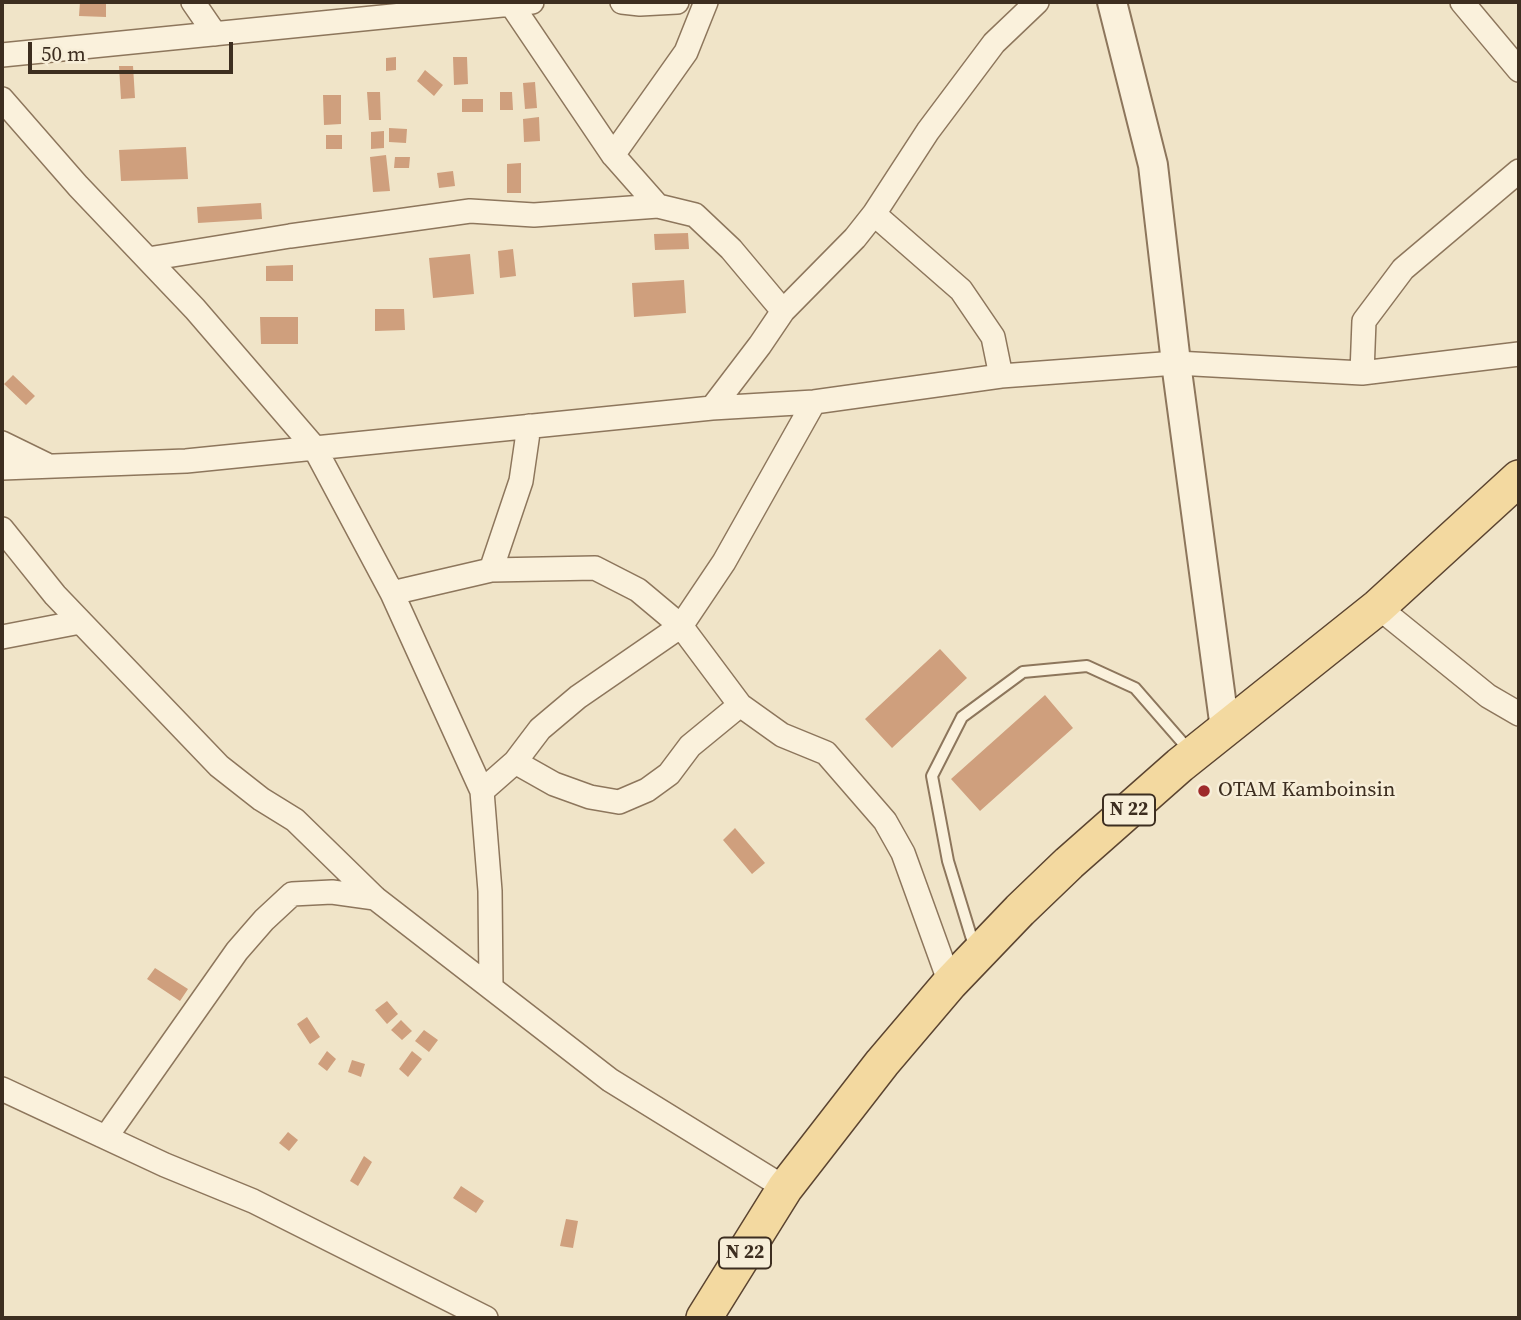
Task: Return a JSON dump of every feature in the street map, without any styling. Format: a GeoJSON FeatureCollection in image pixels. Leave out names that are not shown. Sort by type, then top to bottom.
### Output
{"type":"FeatureCollection","features":[{"type":"Feature","properties":{"kind":"main road","name":"N 22"},"geometry":{"type":"LineString","coordinates":[[704,1318],[785,1188],[882,1063],[977,955],[1069,863],[1193,755],[1378,607],[1519,478]]}},
{"type":"Feature","properties":{"kind":"street"},"geometry":{"type":"LineString","coordinates":[[193,2],[215,34]]}},
{"type":"Feature","properties":{"kind":"street"},"geometry":{"type":"LineString","coordinates":[[622,2],[677,2]]}},
{"type":"Feature","properties":{"kind":"street"},"geometry":{"type":"LineString","coordinates":[[613,155],[686,52],[706,2]]}},
{"type":"Feature","properties":{"kind":"street"},"geometry":{"type":"LineString","coordinates":[[712,408],[783,310],[855,238],[874,214],[928,131],[994,43],[1037,2]]}},
{"type":"Feature","properties":{"kind":"street"},"geometry":{"type":"LineString","coordinates":[[1112,2],[1153,165],[1176,363],[1225,729]]}},
{"type":"Feature","properties":{"kind":"street"},"geometry":{"type":"LineString","coordinates":[[1462,2],[1519,70]]}},
{"type":"Feature","properties":{"kind":"street"},"geometry":{"type":"LineString","coordinates":[[2,55],[521,3],[613,155],[658,206]]}},
{"type":"Feature","properties":{"kind":"street"},"geometry":{"type":"LineString","coordinates":[[2,99],[78,186],[195,309],[314,447],[392,593],[482,791],[490,891],[491,986]]}},
{"type":"Feature","properties":{"kind":"street"},"geometry":{"type":"LineString","coordinates":[[1362,373],[1364,321],[1403,269],[1519,171]]}},
{"type":"Feature","properties":{"kind":"street"},"geometry":{"type":"LineString","coordinates":[[148,259],[470,211],[534,215],[658,206],[695,215],[731,249],[783,310]]}},
{"type":"Feature","properties":{"kind":"street"},"geometry":{"type":"LineString","coordinates":[[874,214],[961,290],[993,337],[1001,376]]}},
{"type":"Feature","properties":{"kind":"street"},"geometry":{"type":"LineString","coordinates":[[2,468],[186,461],[712,408],[814,402],[1001,376],[1176,363],[1362,373],[1519,354]]}},
{"type":"Feature","properties":{"kind":"street"},"geometry":{"type":"LineString","coordinates":[[482,791],[515,762],[540,729],[578,696],[681,626],[724,562],[814,402]]}},
{"type":"Feature","properties":{"kind":"street"},"geometry":{"type":"LineString","coordinates":[[491,570],[522,481],[528,426]]}},
{"type":"Feature","properties":{"kind":"street"},"geometry":{"type":"LineString","coordinates":[[2,443],[48,466]]}},
{"type":"Feature","properties":{"kind":"street"},"geometry":{"type":"LineString","coordinates":[[2,529],[55,596],[211,759],[261,799],[295,820],[375,898],[611,1080],[785,1188]]}},
{"type":"Feature","properties":{"kind":"street"},"geometry":{"type":"LineString","coordinates":[[392,593],[491,570],[595,568],[638,590],[681,626],[740,705],[782,735],[826,753],[885,821],[903,853],[950,983]]}},
{"type":"Feature","properties":{"kind":"street"},"geometry":{"type":"LineString","coordinates":[[1378,607],[1488,696],[1519,714]]}},
{"type":"Feature","properties":{"kind":"street"},"geometry":{"type":"LineString","coordinates":[[2,637],[80,621]]}},
{"type":"Feature","properties":{"kind":"street"},"geometry":{"type":"LineString","coordinates":[[515,762],[554,784],[590,797],[619,802],[647,790],[668,774],[690,746],[740,705]]}},
{"type":"Feature","properties":{"kind":"street"},"geometry":{"type":"LineString","coordinates":[[106,1137],[237,951],[292,894],[332,892],[375,898]]}},
{"type":"Feature","properties":{"kind":"street"},"geometry":{"type":"LineString","coordinates":[[2,1089],[165,1165],[253,1201],[486,1318]]}},
{"type":"Feature","properties":{"kind":"lane"},"geometry":{"type":"LineString","coordinates":[[977,955],[948,861],[932,776],[962,717],[1023,672],[1087,666],[1135,688],[1193,755]]}},
{"type":"Feature","properties":{"kind":"building"},"geometry":{"type":"Polygon","coordinates":[[[80,2],[106,2],[106,17],[79,16],[80,2]]]}},
{"type":"Feature","properties":{"kind":"building"},"geometry":{"type":"Polygon","coordinates":[[[396,57],[396,70],[386,71],[386,58],[396,57]]]}},
{"type":"Feature","properties":{"kind":"building"},"geometry":{"type":"Polygon","coordinates":[[[453,57],[467,57],[468,84],[454,85],[453,57]]]}},
{"type":"Feature","properties":{"kind":"building"},"geometry":{"type":"Polygon","coordinates":[[[119,66],[133,66],[135,98],[121,99],[119,66]]]}},
{"type":"Feature","properties":{"kind":"building"},"geometry":{"type":"Polygon","coordinates":[[[425,70],[443,85],[434,96],[417,81],[425,70]]]}},
{"type":"Feature","properties":{"kind":"building"},"geometry":{"type":"Polygon","coordinates":[[[535,82],[537,108],[525,109],[523,83],[535,82]]]}},
{"type":"Feature","properties":{"kind":"building"},"geometry":{"type":"Polygon","coordinates":[[[367,92],[380,92],[381,120],[369,120],[367,92]]]}},
{"type":"Feature","properties":{"kind":"building"},"geometry":{"type":"Polygon","coordinates":[[[500,92],[512,92],[513,110],[500,110],[500,92]]]}},
{"type":"Feature","properties":{"kind":"building"},"geometry":{"type":"Polygon","coordinates":[[[323,95],[341,95],[341,124],[324,125],[323,95]]]}},
{"type":"Feature","properties":{"kind":"building"},"geometry":{"type":"Polygon","coordinates":[[[462,99],[483,99],[483,112],[462,112],[462,99]]]}},
{"type":"Feature","properties":{"kind":"building"},"geometry":{"type":"Polygon","coordinates":[[[539,117],[540,141],[524,142],[523,119],[539,117]]]}},
{"type":"Feature","properties":{"kind":"building"},"geometry":{"type":"Polygon","coordinates":[[[389,128],[407,129],[406,143],[389,142],[389,128]]]}},
{"type":"Feature","properties":{"kind":"building"},"geometry":{"type":"Polygon","coordinates":[[[384,131],[384,148],[371,149],[371,132],[384,131]]]}},
{"type":"Feature","properties":{"kind":"building"},"geometry":{"type":"Polygon","coordinates":[[[326,135],[342,135],[342,149],[326,149],[326,135]]]}},
{"type":"Feature","properties":{"kind":"building"},"geometry":{"type":"Polygon","coordinates":[[[186,147],[188,179],[121,181],[119,150],[186,147]]]}},
{"type":"Feature","properties":{"kind":"building"},"geometry":{"type":"Polygon","coordinates":[[[386,155],[390,191],[373,192],[370,157],[386,155]]]}},
{"type":"Feature","properties":{"kind":"building"},"geometry":{"type":"Polygon","coordinates":[[[395,157],[410,157],[409,168],[394,168],[395,157]]]}},
{"type":"Feature","properties":{"kind":"building"},"geometry":{"type":"Polygon","coordinates":[[[521,163],[521,193],[507,193],[507,164],[521,163]]]}},
{"type":"Feature","properties":{"kind":"building"},"geometry":{"type":"Polygon","coordinates":[[[453,171],[455,186],[439,188],[437,173],[453,171]]]}},
{"type":"Feature","properties":{"kind":"building"},"geometry":{"type":"Polygon","coordinates":[[[261,203],[262,219],[198,223],[197,207],[261,203]]]}},
{"type":"Feature","properties":{"kind":"building"},"geometry":{"type":"Polygon","coordinates":[[[688,233],[689,249],[655,250],[654,234],[688,233]]]}},
{"type":"Feature","properties":{"kind":"building"},"geometry":{"type":"Polygon","coordinates":[[[513,249],[516,276],[500,278],[498,251],[513,249]]]}},
{"type":"Feature","properties":{"kind":"building"},"geometry":{"type":"Polygon","coordinates":[[[470,254],[474,294],[433,298],[429,258],[470,254]]]}},
{"type":"Feature","properties":{"kind":"building"},"geometry":{"type":"Polygon","coordinates":[[[293,265],[293,281],[266,281],[266,266],[293,265]]]}},
{"type":"Feature","properties":{"kind":"building"},"geometry":{"type":"Polygon","coordinates":[[[684,280],[686,313],[634,317],[632,283],[684,280]]]}},
{"type":"Feature","properties":{"kind":"building"},"geometry":{"type":"Polygon","coordinates":[[[375,309],[404,309],[405,330],[375,331],[375,309]]]}},
{"type":"Feature","properties":{"kind":"building"},"geometry":{"type":"Polygon","coordinates":[[[260,317],[298,317],[298,344],[261,344],[260,317]]]}},
{"type":"Feature","properties":{"kind":"building"},"geometry":{"type":"Polygon","coordinates":[[[13,375],[35,396],[26,405],[4,384],[13,375]]]}},
{"type":"Feature","properties":{"kind":"building"},"geometry":{"type":"Polygon","coordinates":[[[940,649],[967,678],[892,748],[865,719],[940,649]]]}},
{"type":"Feature","properties":{"kind":"building"},"geometry":{"type":"Polygon","coordinates":[[[1045,695],[1073,728],[980,811],[951,779],[1045,695]]]}},
{"type":"Feature","properties":{"kind":"building"},"geometry":{"type":"Polygon","coordinates":[[[735,828],[765,863],[752,874],[723,840],[735,828]]]}},
{"type":"Feature","properties":{"kind":"building"},"geometry":{"type":"Polygon","coordinates":[[[155,968],[188,989],[180,1001],[147,979],[155,968]]]}},
{"type":"Feature","properties":{"kind":"building"},"geometry":{"type":"Polygon","coordinates":[[[387,1001],[398,1014],[387,1024],[375,1010],[387,1001]]]}},
{"type":"Feature","properties":{"kind":"building"},"geometry":{"type":"Polygon","coordinates":[[[307,1017],[320,1037],[310,1044],[297,1024],[307,1017]]]}},
{"type":"Feature","properties":{"kind":"building"},"geometry":{"type":"Polygon","coordinates":[[[401,1020],[412,1031],[402,1040],[391,1030],[401,1020]]]}},
{"type":"Feature","properties":{"kind":"building"},"geometry":{"type":"Polygon","coordinates":[[[424,1030],[438,1040],[429,1052],[415,1041],[424,1030]]]}},
{"type":"Feature","properties":{"kind":"building"},"geometry":{"type":"Polygon","coordinates":[[[327,1051],[336,1059],[327,1071],[318,1064],[327,1051]]]}},
{"type":"Feature","properties":{"kind":"building"},"geometry":{"type":"Polygon","coordinates":[[[412,1051],[422,1059],[408,1077],[399,1069],[412,1051]]]}},
{"type":"Feature","properties":{"kind":"building"},"geometry":{"type":"Polygon","coordinates":[[[352,1060],[365,1064],[361,1077],[348,1072],[352,1060]]]}},
{"type":"Feature","properties":{"kind":"building"},"geometry":{"type":"Polygon","coordinates":[[[288,1132],[298,1140],[289,1151],[279,1143],[288,1132]]]}},
{"type":"Feature","properties":{"kind":"building"},"geometry":{"type":"Polygon","coordinates":[[[364,1156],[372,1162],[358,1186],[350,1181],[364,1156]]]}},
{"type":"Feature","properties":{"kind":"building"},"geometry":{"type":"Polygon","coordinates":[[[461,1186],[484,1201],[476,1213],[453,1198],[461,1186]]]}},
{"type":"Feature","properties":{"kind":"building"},"geometry":{"type":"Polygon","coordinates":[[[566,1219],[578,1221],[573,1248],[560,1246],[566,1219]]]}},
{"type":"Feature","properties":{"kind":"place","name":"OTAM Kamboinsin"},"geometry":{"type":"Point","coordinates":[1204,791]}}]}
